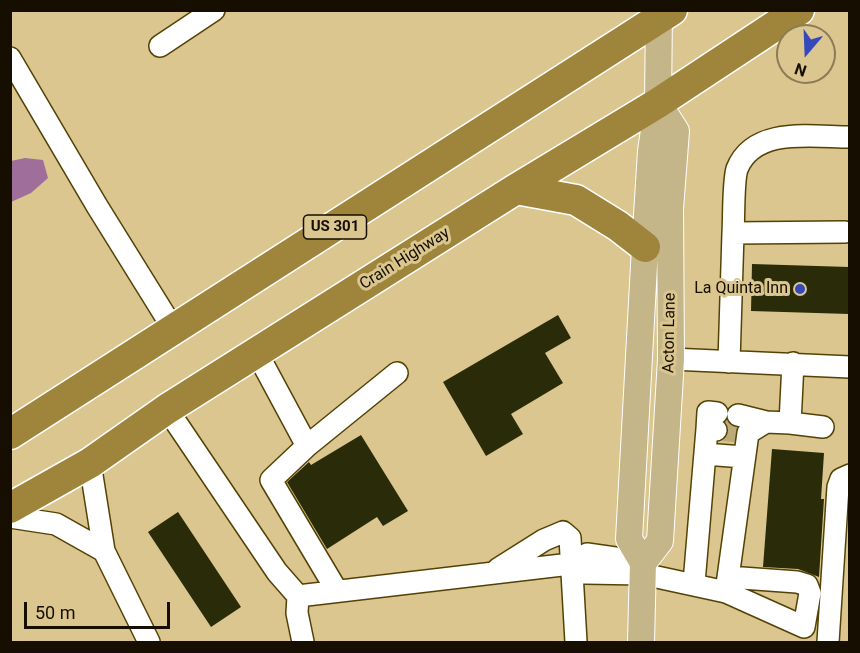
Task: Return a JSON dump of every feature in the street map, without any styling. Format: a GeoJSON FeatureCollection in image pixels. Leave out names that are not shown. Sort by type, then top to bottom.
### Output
{"type":"FeatureCollection","features":[{"type":"Feature","properties":{"kind":"highway","name":"Crain Highway"},"geometry":{"type":"LineString","coordinates":[[10,508],[90,463],[167,409],[516,189],[658,103],[799,10]]}},
{"type":"Feature","properties":{"kind":"highway","name":"US 301"},"geometry":{"type":"LineString","coordinates":[[10,434],[663,13]]}},
{"type":"Feature","properties":{"kind":"highway"},"geometry":{"type":"LineString","coordinates":[[516,189],[576,200],[618,226],[645,248]]}},
{"type":"Feature","properties":{"kind":"main road","name":"Acton Lane"},"geometry":{"type":"LineString","coordinates":[[643,569],[629,539],[651,151],[658,103],[663,13]]}},
{"type":"Feature","properties":{"kind":"main road","name":"Acton Lane"},"geometry":{"type":"LineString","coordinates":[[643,569],[660,541],[670,359],[670,210],[676,130],[658,103]]}},
{"type":"Feature","properties":{"kind":"main road"},"geometry":{"type":"LineString","coordinates":[[641,642],[643,569]]}},
{"type":"Feature","properties":{"kind":"street"},"geometry":{"type":"LineString","coordinates":[[160,46],[214,10]]}},
{"type":"Feature","properties":{"kind":"street"},"geometry":{"type":"LineString","coordinates":[[10,58],[97,206],[174,330]]}},
{"type":"Feature","properties":{"kind":"street"},"geometry":{"type":"LineString","coordinates":[[729,362],[737,169],[753,146],[775,138],[849,137]]}},
{"type":"Feature","properties":{"kind":"street"},"geometry":{"type":"LineString","coordinates":[[733,233],[845,232]]}},
{"type":"Feature","properties":{"kind":"street"},"geometry":{"type":"LineString","coordinates":[[257,353],[307,446]]}},
{"type":"Feature","properties":{"kind":"street"},"geometry":{"type":"LineString","coordinates":[[670,359],[849,367]]}},
{"type":"Feature","properties":{"kind":"street"},"geometry":{"type":"LineString","coordinates":[[790,423],[793,363]]}},
{"type":"Feature","properties":{"kind":"street"},"geometry":{"type":"LineString","coordinates":[[338,591],[271,480],[307,446],[397,373]]}},
{"type":"Feature","properties":{"kind":"street"},"geometry":{"type":"LineString","coordinates":[[167,409],[277,572],[298,596],[297,613],[303,642]]}},
{"type":"Feature","properties":{"kind":"street"},"geometry":{"type":"LineString","coordinates":[[298,596],[575,563],[587,554],[615,558],[643,569],[694,583],[727,584],[747,425],[790,423],[823,427]]}},
{"type":"Feature","properties":{"kind":"street"},"geometry":{"type":"LineString","coordinates":[[694,583],[705,454],[713,424]]}},
{"type":"Feature","properties":{"kind":"street"},"geometry":{"type":"LineString","coordinates":[[705,454],[743,457]]}},
{"type":"Feature","properties":{"kind":"street"},"geometry":{"type":"LineString","coordinates":[[90,463],[104,551],[149,642]]}},
{"type":"Feature","properties":{"kind":"street"},"geometry":{"type":"LineString","coordinates":[[828,642],[838,487],[840,480],[849,475]]}},
{"type":"Feature","properties":{"kind":"street"},"geometry":{"type":"LineString","coordinates":[[10,517],[57,524],[104,551]]}},
{"type":"Feature","properties":{"kind":"street"},"geometry":{"type":"LineString","coordinates":[[495,571],[544,540],[563,532],[570,538],[575,563],[576,642]]}},
{"type":"Feature","properties":{"kind":"shaded area"},"geometry":{"type":"Polygon","coordinates":[[[25,158],[43,160],[48,178],[31,193],[11,202],[11,161],[25,158]]]}},
{"type":"Feature","properties":{"kind":"building","name":"La Quinta Inn"},"geometry":{"type":"Polygon","coordinates":[[[752,264],[849,267],[849,314],[751,311],[752,264]]]}},
{"type":"Feature","properties":{"kind":"building"},"geometry":{"type":"Polygon","coordinates":[[[558,315],[571,338],[545,353],[563,383],[511,414],[523,434],[486,456],[443,382],[558,315]]]}},
{"type":"Feature","properties":{"kind":"building"},"geometry":{"type":"Polygon","coordinates":[[[361,435],[408,511],[383,526],[377,517],[327,549],[287,482],[309,462],[311,465],[361,435]]]}},
{"type":"Feature","properties":{"kind":"building"},"geometry":{"type":"Polygon","coordinates":[[[772,449],[824,453],[821,499],[824,499],[819,577],[798,569],[763,567],[772,449]]]}},
{"type":"Feature","properties":{"kind":"building"},"geometry":{"type":"Polygon","coordinates":[[[178,512],[241,607],[211,627],[148,532],[178,512]]]}},
{"type":"Feature","properties":{"kind":"tunnel"},"geometry":{"type":"LineString","coordinates":[[716,430],[738,432]]}},
{"type":"Feature","properties":{"kind":"place","name":"La Quinta Inn"},"geometry":{"type":"Point","coordinates":[800,289]}}]}
